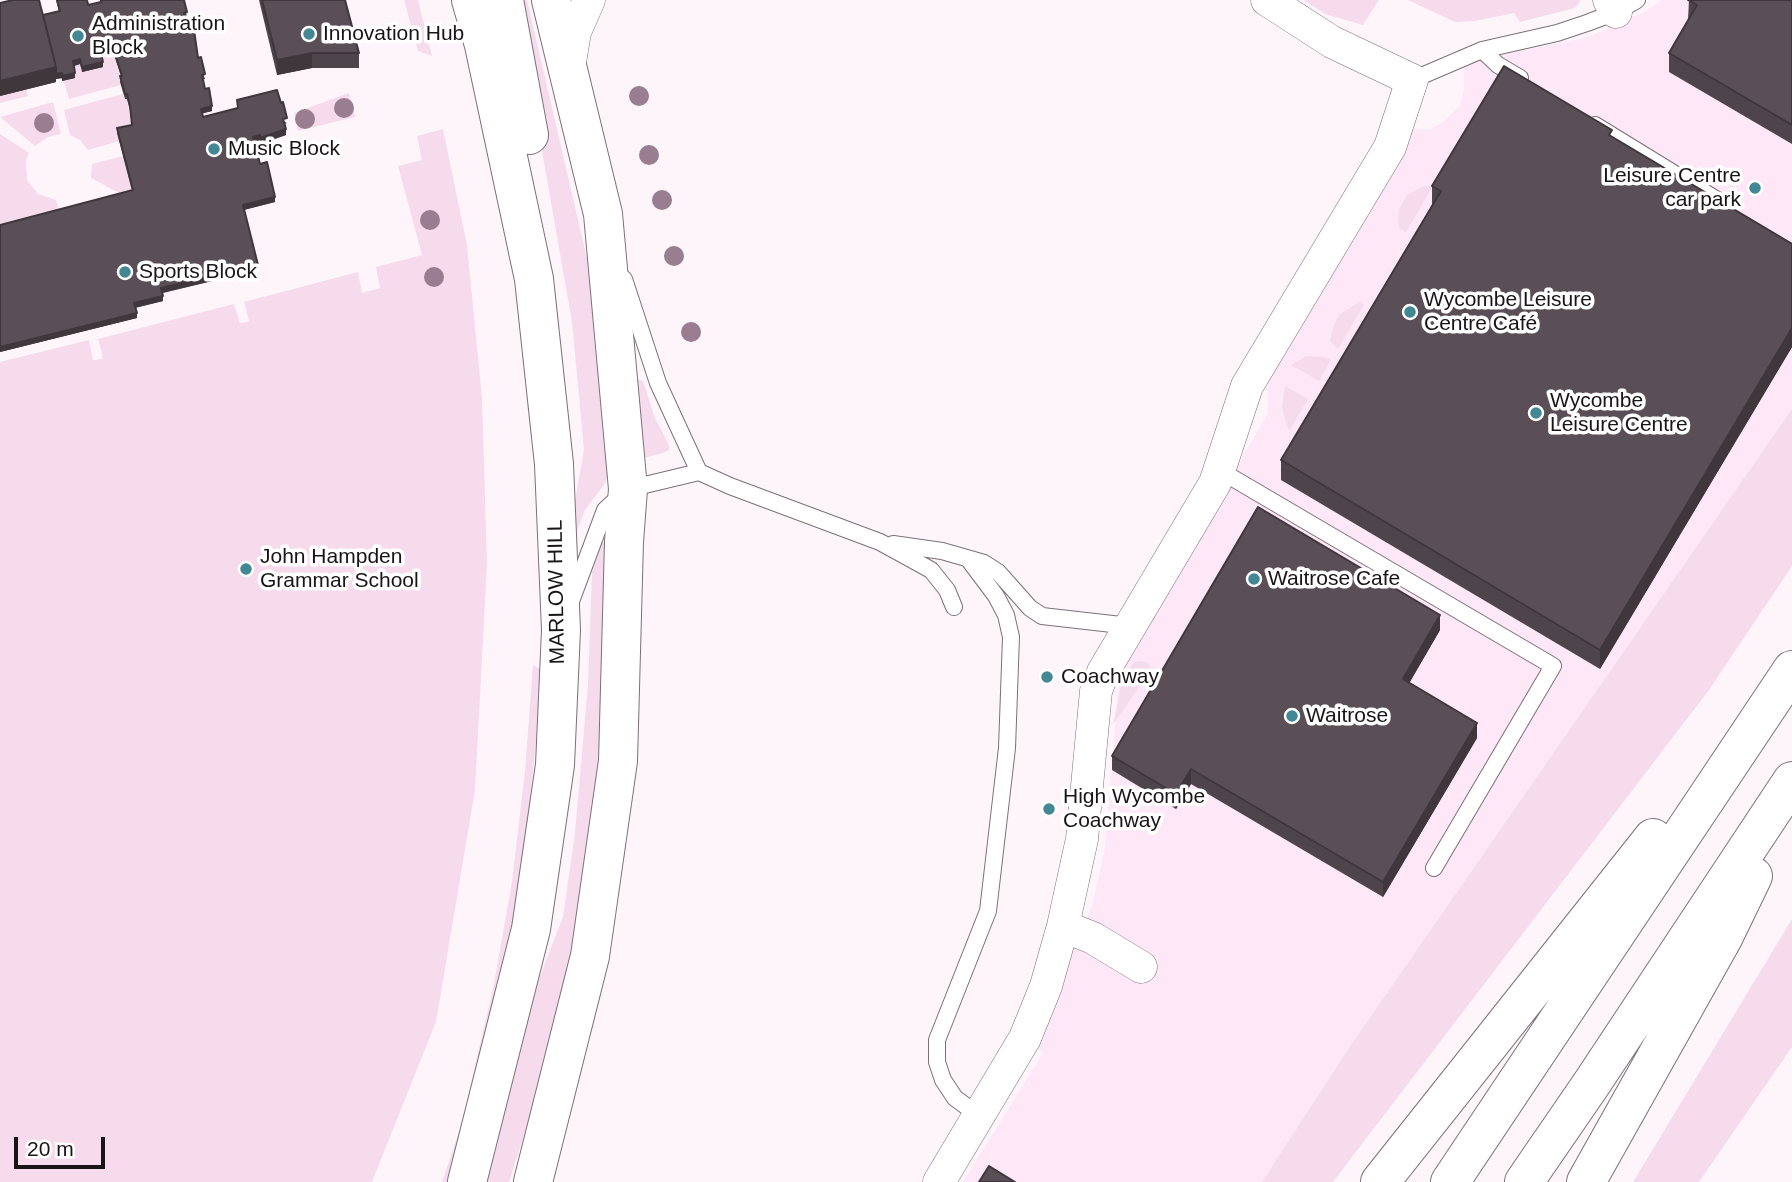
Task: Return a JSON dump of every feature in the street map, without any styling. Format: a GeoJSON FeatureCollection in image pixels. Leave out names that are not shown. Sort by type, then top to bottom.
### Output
{"type":"FeatureCollection","features":[{"type":"Feature","properties":{"kind":"main road","name":"MARLOW HILL"},"geometry":{"type":"LineString","coordinates":[[467,1182],[531,929],[555,765],[561,629],[554,464],[534,279],[484,45],[471,0]]}},
{"type":"Feature","properties":{"kind":"main road"},"geometry":{"type":"LineString","coordinates":[[504,0],[529,139],[527,249]]}},
{"type":"Feature","properties":{"kind":"main road"},"geometry":{"type":"LineString","coordinates":[[533,1182],[590,956],[618,761],[628,489],[603,214],[551,0]]}},
{"type":"Feature","properties":{"kind":"main road"},"geometry":{"type":"LineString","coordinates":[[1450,1182],[1792,670]]}},
{"type":"Feature","properties":{"kind":"main road"},"geometry":{"type":"LineString","coordinates":[[1380,1182],[1651,839],[1765,711]]}},
{"type":"Feature","properties":{"kind":"main road"},"geometry":{"type":"LineString","coordinates":[[1524,1182],[1792,781]]}},
{"type":"Feature","properties":{"kind":"main road"},"geometry":{"type":"LineString","coordinates":[[1586,1182],[1723,938],[1792,796]]}},
{"type":"Feature","properties":{"kind":"street"},"geometry":{"type":"LineString","coordinates":[[569,68],[575,33],[589,0]]}},
{"type":"Feature","properties":{"kind":"street"},"geometry":{"type":"LineString","coordinates":[[939,1182],[1025,1038],[1046,986],[1063,926],[1082,839],[1096,691],[1103,672],[1215,483],[1247,386],[1390,148],[1412,80],[1332,41],[1267,0]]}},
{"type":"Feature","properties":{"kind":"street"},"geometry":{"type":"LineString","coordinates":[[1063,926],[1093,938],[1141,967]]}},
{"type":"Feature","properties":{"kind":"lane"},"geometry":{"type":"LineString","coordinates":[[1412,80],[1482,51],[1557,33],[1621,4]]}},
{"type":"Feature","properties":{"kind":"lane"},"geometry":{"type":"LineString","coordinates":[[1482,51],[1498,65],[1536,88]]}},
{"type":"Feature","properties":{"kind":"lane"},"geometry":{"type":"LineString","coordinates":[[1582,117],[1734,210]]}},
{"type":"Feature","properties":{"kind":"lane"},"geometry":{"type":"LineString","coordinates":[[603,214],[658,383],[699,472]]}},
{"type":"Feature","properties":{"kind":"lane"},"geometry":{"type":"LineString","coordinates":[[1219,470],[1553,666],[1434,868]]}},
{"type":"Feature","properties":{"kind":"lane"},"geometry":{"type":"LineString","coordinates":[[561,629],[605,510],[628,489],[699,472],[880,542],[931,570],[947,590],[954,607]]}},
{"type":"Feature","properties":{"kind":"lane"},"geometry":{"type":"LineString","coordinates":[[880,542],[942,551],[984,563],[998,572],[1030,608],[1042,616],[1130,626]]}},
{"type":"Feature","properties":{"kind":"lane"},"geometry":{"type":"LineString","coordinates":[[969,560],[996,596],[1006,615],[1012,637],[1007,748],[988,911],[937,1040],[937,1062],[943,1080],[955,1098],[978,1115]]}},
{"type":"Feature","properties":{"kind":"shaded area"},"geometry":{"type":"Polygon","coordinates":[[[404,0],[418,0],[432,56],[418,51],[404,0]]]}},
{"type":"Feature","properties":{"kind":"shaded area"},"geometry":{"type":"Polygon","coordinates":[[[512,0],[527,0],[589,267],[609,473],[604,485],[585,510],[576,534],[574,506],[584,450],[572,322],[525,54],[512,0]]]}},
{"type":"Feature","properties":{"kind":"shaded area"},"geometry":{"type":"Polygon","coordinates":[[[1304,0],[1379,0],[1363,25],[1325,14],[1304,0]]]}},
{"type":"Feature","properties":{"kind":"shaded area"},"geometry":{"type":"Polygon","coordinates":[[[1408,0],[1581,0],[1575,8],[1520,22],[1514,13],[1455,22],[1408,0]]]}},
{"type":"Feature","properties":{"kind":"shaded area"},"geometry":{"type":"Polygon","coordinates":[[[1661,0],[1792,0],[1792,494],[1270,1182],[963,1182],[1043,1053],[1031,1043],[1093,903],[1105,848],[1120,670],[1268,413],[1268,361],[1410,129],[1430,129],[1442,123],[1460,105],[1464,90],[1464,69],[1470,61],[1586,38],[1647,11],[1661,0]]]}},
{"type":"Feature","properties":{"kind":"shaded area"},"geometry":{"type":"Polygon","coordinates":[[[113,52],[121,85],[69,99],[64,81],[75,78],[73,66],[80,64],[82,72],[100,55],[113,52]]]}},
{"type":"Feature","properties":{"kind":"shaded area"},"geometry":{"type":"Polygon","coordinates":[[[26,89],[28,96],[0,103],[0,96],[26,89]]]}},
{"type":"Feature","properties":{"kind":"shaded area"},"geometry":{"type":"Polygon","coordinates":[[[349,93],[355,117],[298,131],[294,113],[349,93]]]}},
{"type":"Feature","properties":{"kind":"shaded area"},"geometry":{"type":"Polygon","coordinates":[[[123,94],[124,99],[127,99],[132,130],[118,133],[119,141],[88,150],[80,140],[70,135],[64,110],[123,94]]]}},
{"type":"Feature","properties":{"kind":"shaded area"},"geometry":{"type":"Polygon","coordinates":[[[53,102],[61,134],[48,137],[35,146],[0,117],[53,102]]]}},
{"type":"Feature","properties":{"kind":"shaded area","name":"John Hampden Grammar School"},"geometry":{"type":"Polygon","coordinates":[[[443,129],[467,245],[482,398],[487,564],[475,790],[436,1022],[372,1182],[0,1182],[0,362],[89,340],[93,360],[96,360],[103,358],[98,339],[234,304],[240,323],[243,323],[249,321],[244,302],[358,272],[362,293],[380,288],[376,267],[422,255],[398,166],[422,160],[417,136],[443,129]]]}},
{"type":"Feature","properties":{"kind":"shaded area"},"geometry":{"type":"Polygon","coordinates":[[[0,134],[29,153],[26,161],[27,180],[38,194],[56,200],[60,214],[0,230],[0,134]]]}},
{"type":"Feature","properties":{"kind":"shaded area"},"geometry":{"type":"Polygon","coordinates":[[[123,156],[131,190],[119,193],[91,178],[92,164],[123,156]]]}},
{"type":"Feature","properties":{"kind":"shaded area"},"geometry":{"type":"Polygon","coordinates":[[[1424,186],[1433,186],[1406,232],[1400,229],[1399,210],[1407,195],[1424,186]]]}},
{"type":"Feature","properties":{"kind":"shaded area"},"geometry":{"type":"Polygon","coordinates":[[[1359,302],[1364,305],[1338,349],[1330,341],[1333,328],[1339,315],[1359,302]]]}},
{"type":"Feature","properties":{"kind":"shaded area"},"geometry":{"type":"Polygon","coordinates":[[[1307,356],[1331,360],[1319,381],[1291,365],[1307,356]]]}},
{"type":"Feature","properties":{"kind":"shaded area"},"geometry":{"type":"Polygon","coordinates":[[[637,379],[643,381],[655,418],[669,445],[669,450],[644,458],[637,379]]]}},
{"type":"Feature","properties":{"kind":"shaded area"},"geometry":{"type":"Polygon","coordinates":[[[1285,386],[1308,399],[1290,430],[1282,407],[1285,386]]]}},
{"type":"Feature","properties":{"kind":"shaded area"},"geometry":{"type":"Polygon","coordinates":[[[1792,409],[1792,566],[1709,690],[1333,1182],[1262,1182],[1349,1048],[1792,409]]]}},
{"type":"Feature","properties":{"kind":"shaded area"},"geometry":{"type":"Polygon","coordinates":[[[610,541],[607,661],[593,827],[571,952],[535,1101],[509,1182],[484,1182],[533,994],[563,917],[575,833],[588,684],[592,572],[602,542],[610,541]]]}},
{"type":"Feature","properties":{"kind":"shaded area"},"geometry":{"type":"Polygon","coordinates":[[[1146,662],[1152,668],[1113,725],[1121,686],[1133,663],[1146,662]]]}},
{"type":"Feature","properties":{"kind":"shaded area"},"geometry":{"type":"Polygon","coordinates":[[[533,665],[540,669],[537,732],[522,873],[505,971],[449,1182],[442,1182],[461,1126],[493,989],[512,882],[525,771],[533,665]]]}},
{"type":"Feature","properties":{"kind":"shaded area"},"geometry":{"type":"Polygon","coordinates":[[[1792,919],[1792,1047],[1699,1182],[1633,1182],[1792,919]]]}},
{"type":"Feature","properties":{"kind":"building"},"geometry":{"type":"Polygon","coordinates":[[[39,0],[56,67],[0,81],[0,3],[39,0]]]}},
{"type":"Feature","properties":{"kind":"building"},"geometry":{"type":"Polygon","coordinates":[[[57,0],[87,0],[88,5],[101,0],[184,0],[188,31],[194,30],[198,58],[201,57],[205,74],[202,75],[205,89],[209,88],[212,106],[201,109],[203,117],[238,108],[237,100],[277,90],[281,103],[283,102],[287,118],[283,119],[286,129],[260,138],[260,135],[253,137],[260,164],[267,162],[275,197],[243,205],[258,265],[161,288],[163,296],[134,303],[137,313],[0,347],[0,225],[133,190],[117,128],[132,125],[130,106],[113,47],[100,50],[103,62],[82,67],[80,59],[73,61],[75,73],[62,76],[62,73],[56,74],[43,15],[60,11],[57,0]]]}},
{"type":"Feature","properties":{"kind":"building","name":"Innovation Hub"},"geometry":{"type":"Polygon","coordinates":[[[262,0],[345,0],[359,53],[312,53],[277,60],[262,0]]]}},
{"type":"Feature","properties":{"kind":"building","name":"Leisure Centre car park"},"geometry":{"type":"Polygon","coordinates":[[[1688,0],[1792,0],[1792,125],[1669,53],[1697,5],[1688,0]]]}},
{"type":"Feature","properties":{"kind":"building","name":"Wycombe Leisure Centre"},"geometry":{"type":"Polygon","coordinates":[[[1504,66],[1612,130],[1609,135],[1792,244],[1792,328],[1600,650],[1281,460],[1441,191],[1432,186],[1504,66]]]}},
{"type":"Feature","properties":{"kind":"building","name":"Waitrose"},"geometry":{"type":"Polygon","coordinates":[[[1258,507],[1440,615],[1403,679],[1477,723],[1383,882],[1191,769],[1176,794],[1112,756],[1258,507]]]}},
{"type":"Feature","properties":{"kind":"building"},"geometry":{"type":"Polygon","coordinates":[[[989,1166],[1015,1182],[979,1182],[989,1166]]]}},
{"type":"Feature","properties":{"kind":"place","name":"Innovation Hub"},"geometry":{"type":"Point","coordinates":[309,34]}},
{"type":"Feature","properties":{"kind":"place","name":"Administration Block"},"geometry":{"type":"Point","coordinates":[78,36]}},
{"type":"Feature","properties":{"kind":"place","name":"Music Block"},"geometry":{"type":"Point","coordinates":[214,149]}},
{"type":"Feature","properties":{"kind":"place","name":"Leisure Centre car park"},"geometry":{"type":"Point","coordinates":[1755,188]}},
{"type":"Feature","properties":{"kind":"place","name":"Sports Block"},"geometry":{"type":"Point","coordinates":[125,272]}},
{"type":"Feature","properties":{"kind":"place","name":"Wycombe Leisure Centre Café"},"geometry":{"type":"Point","coordinates":[1410,312]}},
{"type":"Feature","properties":{"kind":"place","name":"Wycombe Leisure Centre"},"geometry":{"type":"Point","coordinates":[1536,413]}},
{"type":"Feature","properties":{"kind":"place","name":"John Hampden Grammar School"},"geometry":{"type":"Point","coordinates":[246,569]}},
{"type":"Feature","properties":{"kind":"place","name":"Waitrose Cafe"},"geometry":{"type":"Point","coordinates":[1254,579]}},
{"type":"Feature","properties":{"kind":"place","name":"Coachway"},"geometry":{"type":"Point","coordinates":[1047,677]}},
{"type":"Feature","properties":{"kind":"place","name":"Waitrose"},"geometry":{"type":"Point","coordinates":[1292,716]}},
{"type":"Feature","properties":{"kind":"place","name":"High Wycombe Coachway"},"geometry":{"type":"Point","coordinates":[1049,809]}}]}
